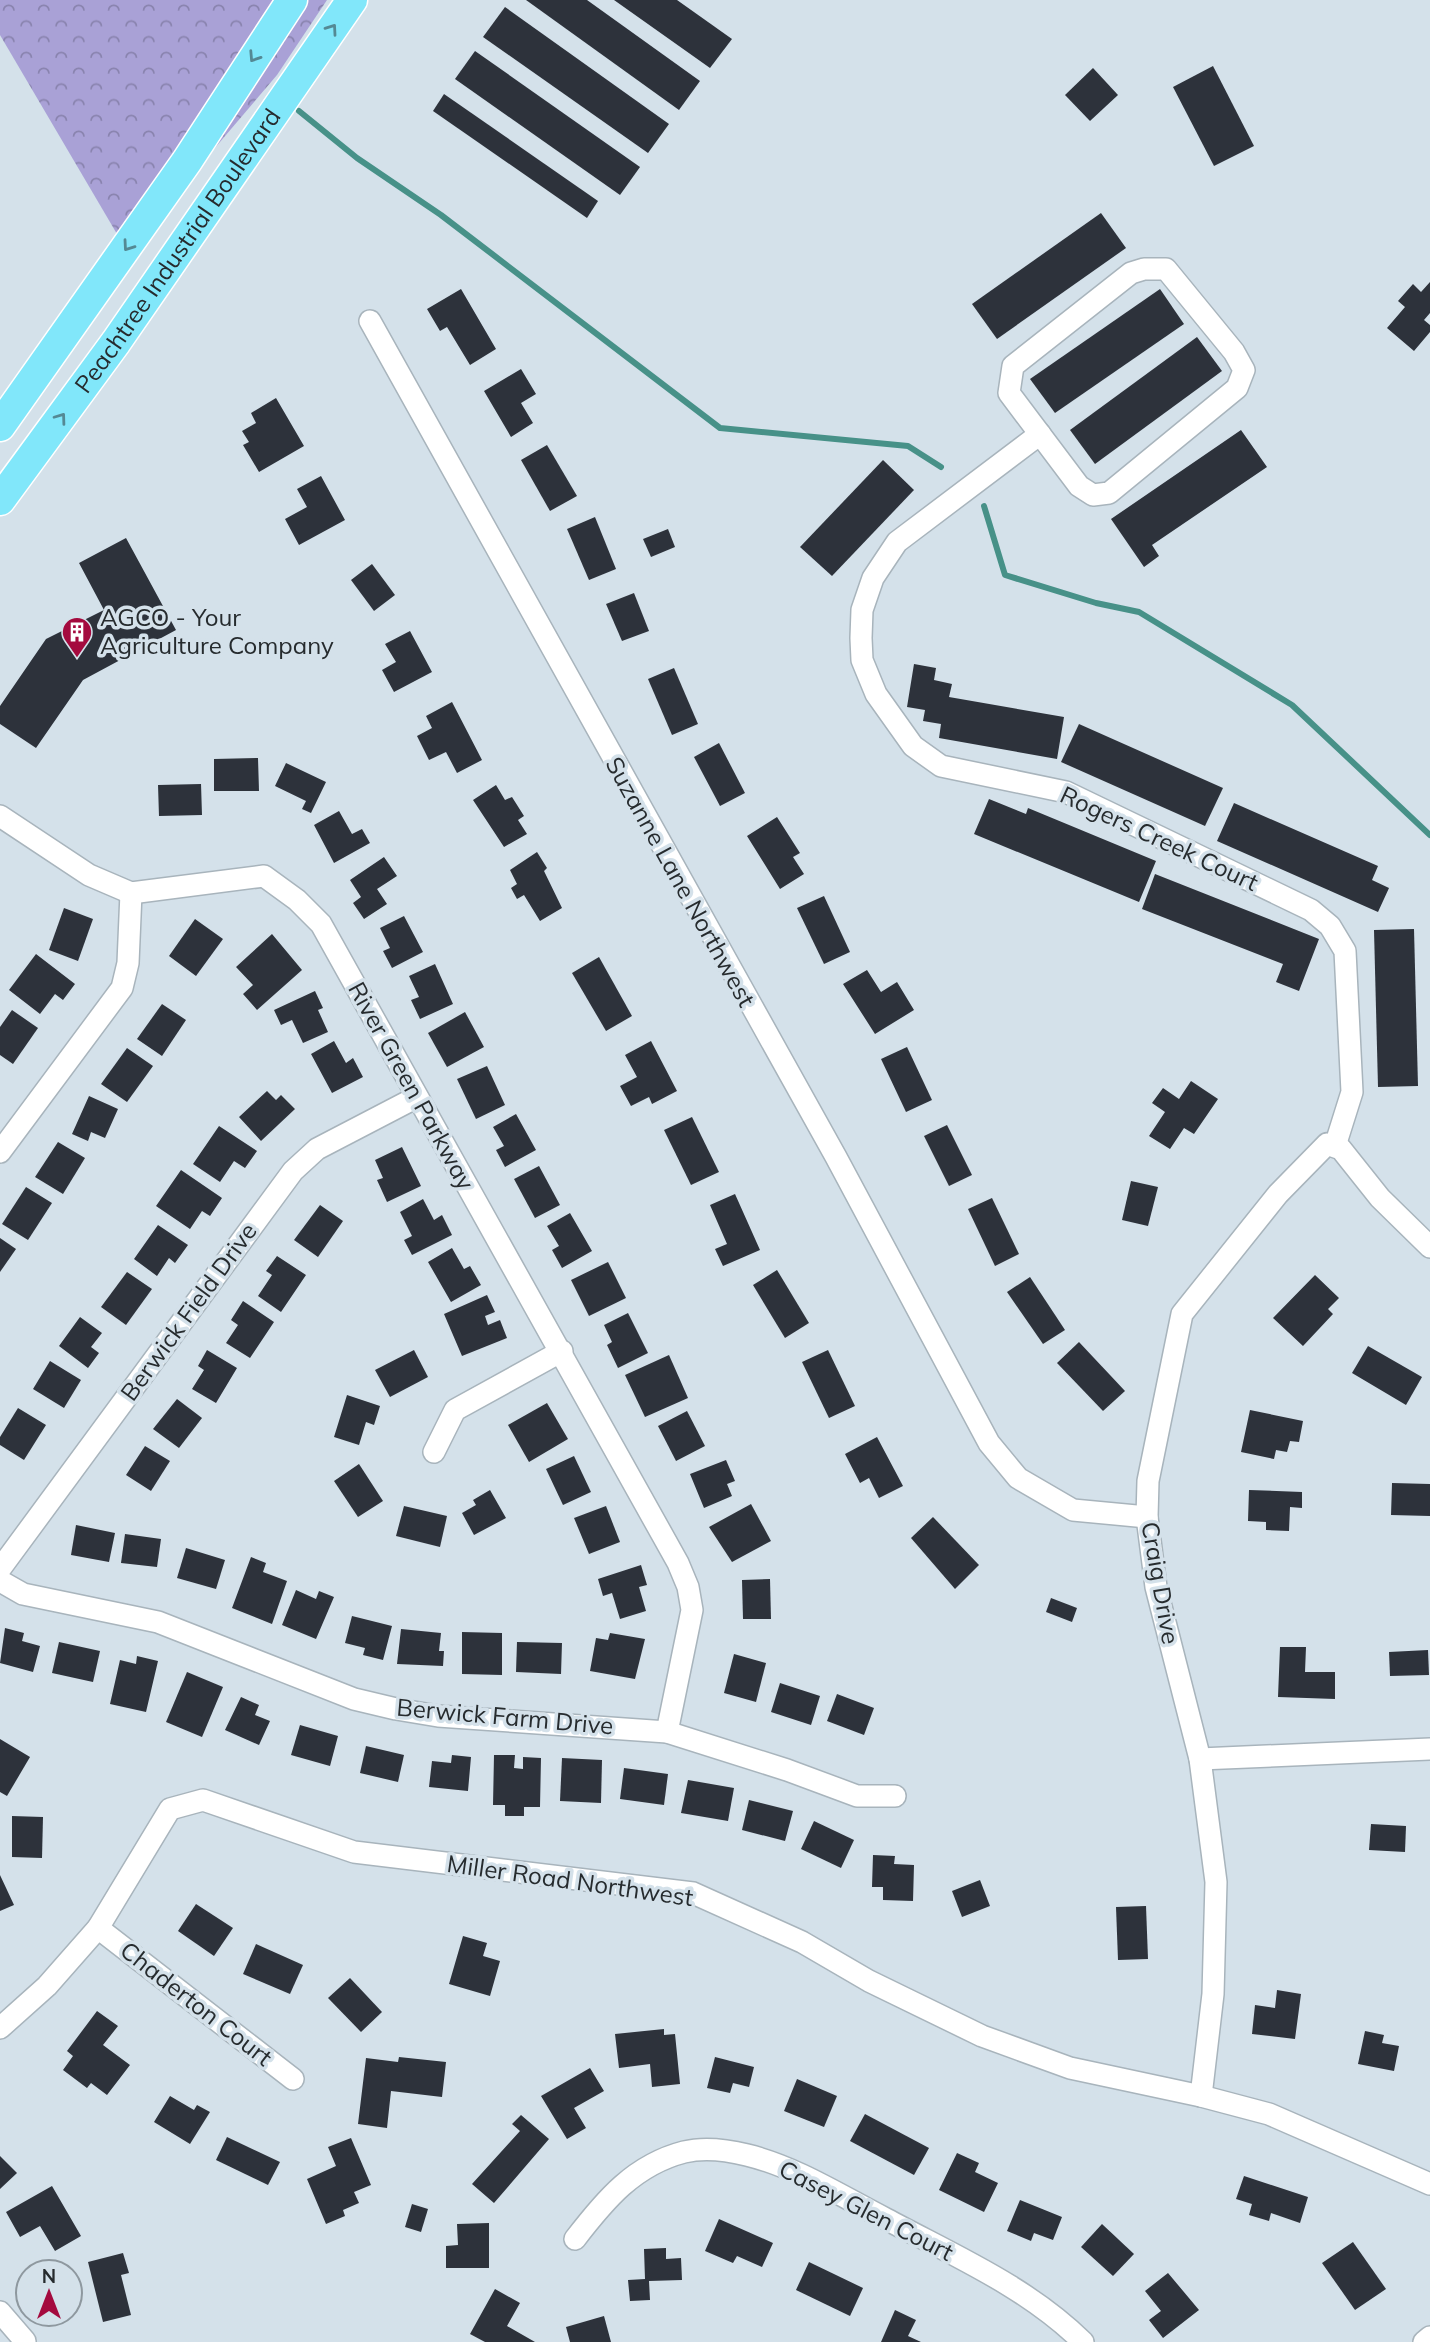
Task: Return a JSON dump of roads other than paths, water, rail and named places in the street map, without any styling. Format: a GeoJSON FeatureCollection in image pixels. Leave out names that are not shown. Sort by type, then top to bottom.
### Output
{"type":"FeatureCollection","features":[{"type":"Feature","properties":{"kind":"highway","name":"Peachtree Industrial Boulevard"},"geometry":{"type":"LineString","coordinates":[[0,426],[187,161],[292,0]]}},
{"type":"Feature","properties":{"kind":"highway","name":"Peachtree Industrial Boulevard"},"geometry":{"type":"LineString","coordinates":[[0,500],[116,342],[352,0]]}},
{"type":"Feature","properties":{"kind":"street"},"geometry":{"type":"LineString","coordinates":[[1144,269],[1166,269],[1234,352],[1244,370],[1237,388],[1109,493],[1093,495],[1079,486],[1040,434],[1009,393],[1013,366],[1131,274],[1144,269]]}},
{"type":"Feature","properties":{"kind":"street","name":"Suzanne Lane Northwest"},"geometry":{"type":"LineString","coordinates":[[370,321],[835,1157],[989,1443],[1018,1478],[1073,1510],[1147,1517]]}},
{"type":"Feature","properties":{"kind":"street","name":"Rogers Creek Court"},"geometry":{"type":"LineString","coordinates":[[1040,434],[897,542],[873,578],[862,610],[862,660],[871,683],[913,746],[941,766],[1066,792],[1311,911],[1329,926],[1345,951],[1351,1053],[1352,1092],[1335,1146]]}},
{"type":"Feature","properties":{"kind":"street"},"geometry":{"type":"LineString","coordinates":[[0,816],[89,875],[131,893],[128,963],[122,988],[0,1152]]}},
{"type":"Feature","properties":{"kind":"street","name":"River Green Parkway"},"geometry":{"type":"LineString","coordinates":[[131,893],[264,876],[297,900],[321,924],[415,1098],[562,1351],[678,1563],[688,1587],[692,1610],[667,1732]]}},
{"type":"Feature","properties":{"kind":"street","name":"Berwick Field Drive"},"geometry":{"type":"LineString","coordinates":[[0,1569],[293,1171],[326,1143],[415,1098]]}},
{"type":"Feature","properties":{"kind":"street","name":"Craig Drive"},"geometry":{"type":"LineString","coordinates":[[1201,2096],[1213,1994],[1216,1882],[1200,1759],[1156,1587],[1147,1517],[1148,1481],[1182,1314],[1278,1194],[1327,1144],[1335,1146]]}},
{"type":"Feature","properties":{"kind":"street"},"geometry":{"type":"LineString","coordinates":[[1335,1146],[1342,1149],[1380,1198],[1430,1247]]}},
{"type":"Feature","properties":{"kind":"street"},"geometry":{"type":"LineString","coordinates":[[434,1452],[455,1410],[562,1351]]}},
{"type":"Feature","properties":{"kind":"street","name":"Berwick Farm Drive"},"geometry":{"type":"LineString","coordinates":[[0,1581],[23,1594],[158,1622],[354,1699],[438,1716],[667,1732],[787,1770],[857,1797],[895,1796]]}},
{"type":"Feature","properties":{"kind":"street"},"geometry":{"type":"LineString","coordinates":[[1200,1759],[1430,1749]]}},
{"type":"Feature","properties":{"kind":"street","name":"Miller Road Northwest"},"geometry":{"type":"LineString","coordinates":[[98,1928],[170,1809],[203,1800],[354,1852],[693,1893],[802,1942],[869,1981],[982,2036],[1070,2068],[1201,2096],[1269,2114],[1430,2184]]}},
{"type":"Feature","properties":{"kind":"street"},"geometry":{"type":"LineString","coordinates":[[0,2028],[47,1986],[98,1928]]}},
{"type":"Feature","properties":{"kind":"street","name":"Chaderton Court"},"geometry":{"type":"LineString","coordinates":[[98,1928],[293,2079]]}},
{"type":"Feature","properties":{"kind":"street","name":"Casey Glen Court"},"geometry":{"type":"LineString","coordinates":[[575,2239],[610,2194],[649,2164],[686,2152],[720,2150],[739,2153],[798,2173],[1004,2281],[1056,2315],[1083,2342]]}},
{"type":"Feature","properties":{"kind":"street"},"geometry":{"type":"LineString","coordinates":[[0,2312],[25,2341]]}},
{"type":"Feature","properties":{"kind":"street"},"geometry":{"type":"LineString","coordinates":[[1424,2342],[1430,2336]]}},
{"type":"Feature","properties":{"kind":"waterway"},"geometry":{"type":"LineString","coordinates":[[299,111],[357,158],[441,215],[720,428],[908,446],[941,467]]}},
{"type":"Feature","properties":{"kind":"waterway"},"geometry":{"type":"LineString","coordinates":[[984,506],[1005,575],[1096,603],[1139,612],[1292,705],[1430,835]]}},
{"type":"Feature","properties":{"kind":"place","name":"AGCO - Your Agriculture Company"},"geometry":{"type":"Point","coordinates":[77,659]}}]}
